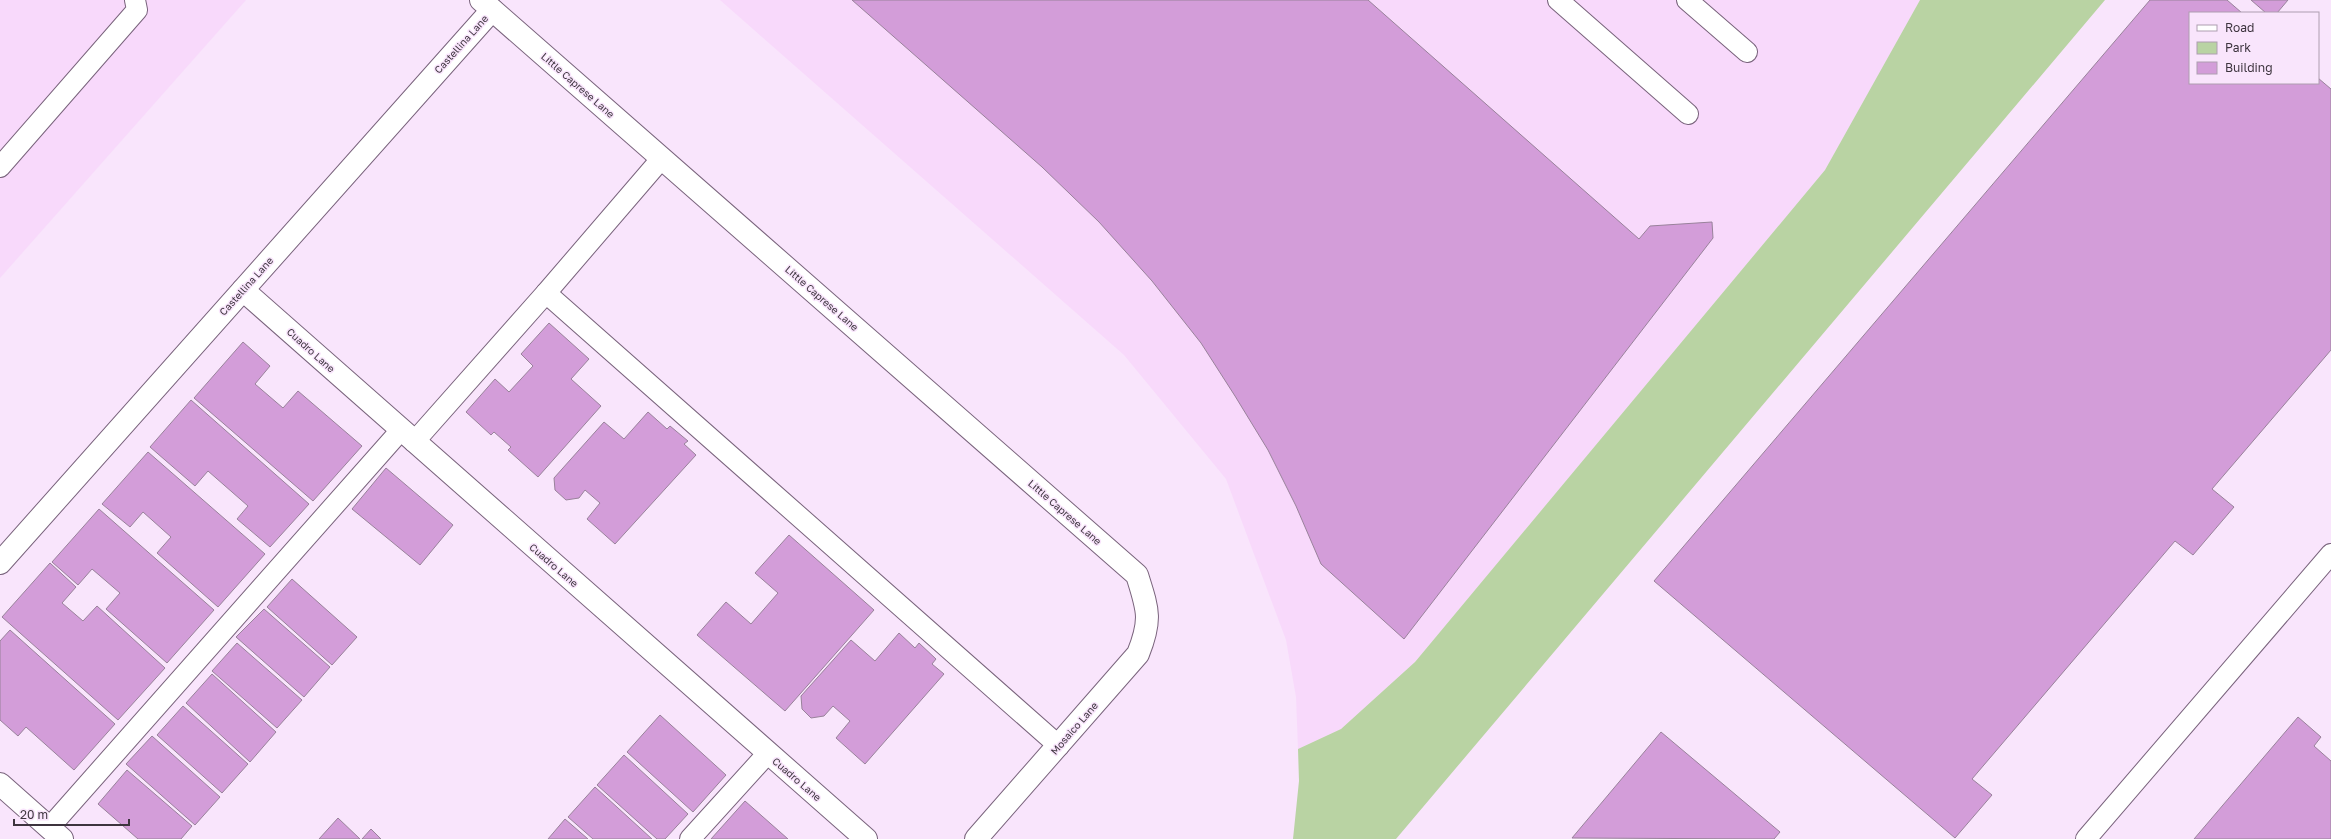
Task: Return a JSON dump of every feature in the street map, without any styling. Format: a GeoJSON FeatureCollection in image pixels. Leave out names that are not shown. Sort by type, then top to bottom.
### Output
{"type":"FeatureCollection","features":[{"type":"Feature","properties":{"kind":"street","name":"Little Caprese Lane"},"geometry":{"type":"LineString","coordinates":[[487,5],[1137,575],[1147,606]]}},
{"type":"Feature","properties":{"kind":"street","name":"Castellina Lane"},"geometry":{"type":"LineString","coordinates":[[0,563],[242,290],[487,5]]}},
{"type":"Feature","properties":{"kind":"street","name":"Cuadro Lane"},"geometry":{"type":"LineString","coordinates":[[242,290],[866,839]]}},
{"type":"Feature","properties":{"kind":"street","name":"Mosaico Lane"},"geometry":{"type":"LineString","coordinates":[[976,839],[1138,654],[1147,632],[1147,606]]}},
{"type":"Feature","properties":{"kind":"street"},"geometry":{"type":"LineString","coordinates":[[0,784],[55,833]]}},
{"type":"Feature","properties":{"kind":"lane"},"geometry":{"type":"LineString","coordinates":[[0,167],[137,10],[135,0]]}},
{"type":"Feature","properties":{"kind":"lane"},"geometry":{"type":"LineString","coordinates":[[1558,0],[1688,114]]}},
{"type":"Feature","properties":{"kind":"lane"},"geometry":{"type":"LineString","coordinates":[[1687,0],[1747,52]]}},
{"type":"Feature","properties":{"kind":"lane"},"geometry":{"type":"LineString","coordinates":[[55,833],[408,436],[546,293],[662,158]]}},
{"type":"Feature","properties":{"kind":"lane"},"geometry":{"type":"LineString","coordinates":[[546,293],[1058,746]]}},
{"type":"Feature","properties":{"kind":"lane"},"geometry":{"type":"LineString","coordinates":[[2086,839],[2331,554]]}},
{"type":"Feature","properties":{"kind":"lane"},"geometry":{"type":"LineString","coordinates":[[690,839],[768,753]]}},
{"type":"Feature","properties":{"kind":"shaded area"},"geometry":{"type":"Polygon","coordinates":[[[0,0],[246,0],[0,278],[0,0]]]}},
{"type":"Feature","properties":{"kind":"shaded area"},"geometry":{"type":"Polygon","coordinates":[[[720,0],[1920,0],[1825,170],[1415,662],[1341,729],[1298,749],[1296,697],[1286,640],[1226,479],[1124,355],[720,0]]]}},
{"type":"Feature","properties":{"kind":"green space"},"geometry":{"type":"Polygon","coordinates":[[[1920,0],[2105,0],[1396,839],[1293,839],[1299,781],[1298,749],[1341,729],[1415,662],[1825,170],[1920,0]]]}},
{"type":"Feature","properties":{"kind":"building"},"geometry":{"type":"Polygon","coordinates":[[[852,0],[1368,0],[1639,239],[1650,226],[1712,222],[1713,238],[1404,639],[1321,564],[1296,506],[1268,450],[1201,343],[1152,281],[1099,222],[1042,167],[852,0]]]}},
{"type":"Feature","properties":{"kind":"building"},"geometry":{"type":"Polygon","coordinates":[[[2150,0],[2227,0],[2241,12],[2189,12],[2189,84],[2319,84],[2319,79],[2331,89],[2331,350],[2212,489],[2234,507],[2193,555],[2175,541],[1972,779],[1992,795],[1955,838],[1654,581],[2150,0]]]}},
{"type":"Feature","properties":{"kind":"building"},"geometry":{"type":"Polygon","coordinates":[[[2251,0],[2288,0],[2278,12],[2265,12],[2251,0]]]}},
{"type":"Feature","properties":{"kind":"building"},"geometry":{"type":"Polygon","coordinates":[[[549,323],[589,359],[571,379],[601,406],[538,477],[508,450],[511,447],[494,432],[491,435],[466,412],[495,379],[509,392],[533,366],[521,354],[549,323]]]}},
{"type":"Feature","properties":{"kind":"building"},"geometry":{"type":"Polygon","coordinates":[[[243,342],[270,366],[255,384],[283,408],[298,391],[362,446],[313,501],[194,398],[243,342]]]}},
{"type":"Feature","properties":{"kind":"building"},"geometry":{"type":"Polygon","coordinates":[[[191,400],[309,504],[270,547],[237,519],[248,506],[208,471],[195,486],[150,447],[191,400]]]}},
{"type":"Feature","properties":{"kind":"building"},"geometry":{"type":"Polygon","coordinates":[[[648,412],[667,429],[670,426],[688,441],[684,444],[696,455],[615,544],[587,519],[600,503],[585,490],[579,498],[566,500],[555,490],[554,478],[604,422],[624,439],[648,412]]]}},
{"type":"Feature","properties":{"kind":"building"},"geometry":{"type":"Polygon","coordinates":[[[148,452],[265,554],[218,607],[157,553],[171,537],[143,512],[130,527],[102,504],[148,452]]]}},
{"type":"Feature","properties":{"kind":"building"},"geometry":{"type":"Polygon","coordinates":[[[386,468],[453,525],[420,565],[352,509],[386,468]]]}},
{"type":"Feature","properties":{"kind":"building"},"geometry":{"type":"Polygon","coordinates":[[[99,509],[214,610],[167,663],[106,609],[120,593],[92,569],[78,585],[52,562],[99,509]]]}},
{"type":"Feature","properties":{"kind":"building"},"geometry":{"type":"Polygon","coordinates":[[[789,535],[874,610],[785,711],[697,635],[726,602],[751,624],[778,593],[755,573],[789,535]]]}},
{"type":"Feature","properties":{"kind":"building"},"geometry":{"type":"Polygon","coordinates":[[[50,563],[76,587],[62,603],[83,621],[97,606],[165,668],[118,720],[2,617],[50,563]]]}},
{"type":"Feature","properties":{"kind":"building"},"geometry":{"type":"Polygon","coordinates":[[[292,579],[357,637],[332,665],[267,607],[292,579]]]}},
{"type":"Feature","properties":{"kind":"building"},"geometry":{"type":"Polygon","coordinates":[[[264,609],[330,667],[304,697],[236,637],[264,609]]]}},
{"type":"Feature","properties":{"kind":"building"},"geometry":{"type":"Polygon","coordinates":[[[10,630],[115,724],[74,770],[26,727],[18,736],[0,720],[0,641],[10,630]]]}},
{"type":"Feature","properties":{"kind":"building"},"geometry":{"type":"Polygon","coordinates":[[[899,633],[915,648],[919,643],[936,659],[932,664],[944,674],[865,764],[836,738],[850,721],[833,706],[824,716],[811,718],[802,709],[801,696],[851,640],[875,661],[899,633]]]}},
{"type":"Feature","properties":{"kind":"building"},"geometry":{"type":"Polygon","coordinates":[[[237,643],[302,700],[277,728],[212,671],[237,643]]]}},
{"type":"Feature","properties":{"kind":"building"},"geometry":{"type":"Polygon","coordinates":[[[212,674],[276,732],[250,762],[186,703],[212,674]]]}},
{"type":"Feature","properties":{"kind":"building"},"geometry":{"type":"Polygon","coordinates":[[[183,706],[248,764],[222,793],[157,735],[183,706]]]}},
{"type":"Feature","properties":{"kind":"building"},"geometry":{"type":"Polygon","coordinates":[[[660,715],[726,775],[693,812],[627,752],[660,715]]]}},
{"type":"Feature","properties":{"kind":"building"},"geometry":{"type":"Polygon","coordinates":[[[2298,717],[2321,737],[2314,746],[2331,761],[2331,839],[2194,839],[2298,717]]]}},
{"type":"Feature","properties":{"kind":"building"},"geometry":{"type":"Polygon","coordinates":[[[1661,732],[1780,832],[1774,839],[1572,838],[1661,732]]]}},
{"type":"Feature","properties":{"kind":"building"},"geometry":{"type":"Polygon","coordinates":[[[152,736],[220,797],[195,825],[126,764],[152,736]]]}},
{"type":"Feature","properties":{"kind":"building"},"geometry":{"type":"Polygon","coordinates":[[[624,755],[688,814],[665,839],[657,839],[597,785],[624,755]]]}},
{"type":"Feature","properties":{"kind":"building"},"geometry":{"type":"Polygon","coordinates":[[[127,770],[192,826],[181,839],[138,839],[98,804],[127,770]]]}},
{"type":"Feature","properties":{"kind":"building"},"geometry":{"type":"Polygon","coordinates":[[[595,787],[652,839],[593,839],[568,817],[595,787]]]}},
{"type":"Feature","properties":{"kind":"building"},"geometry":{"type":"Polygon","coordinates":[[[745,801],[788,839],[711,839],[745,801]]]}},
{"type":"Feature","properties":{"kind":"building"},"geometry":{"type":"Polygon","coordinates":[[[338,818],[360,839],[319,839],[338,818]]]}},
{"type":"Feature","properties":{"kind":"building"},"geometry":{"type":"Polygon","coordinates":[[[565,819],[588,839],[548,839],[565,819]]]}},
{"type":"Feature","properties":{"kind":"building"},"geometry":{"type":"Polygon","coordinates":[[[371,829],[381,839],[362,839],[371,829]]]}}]}
